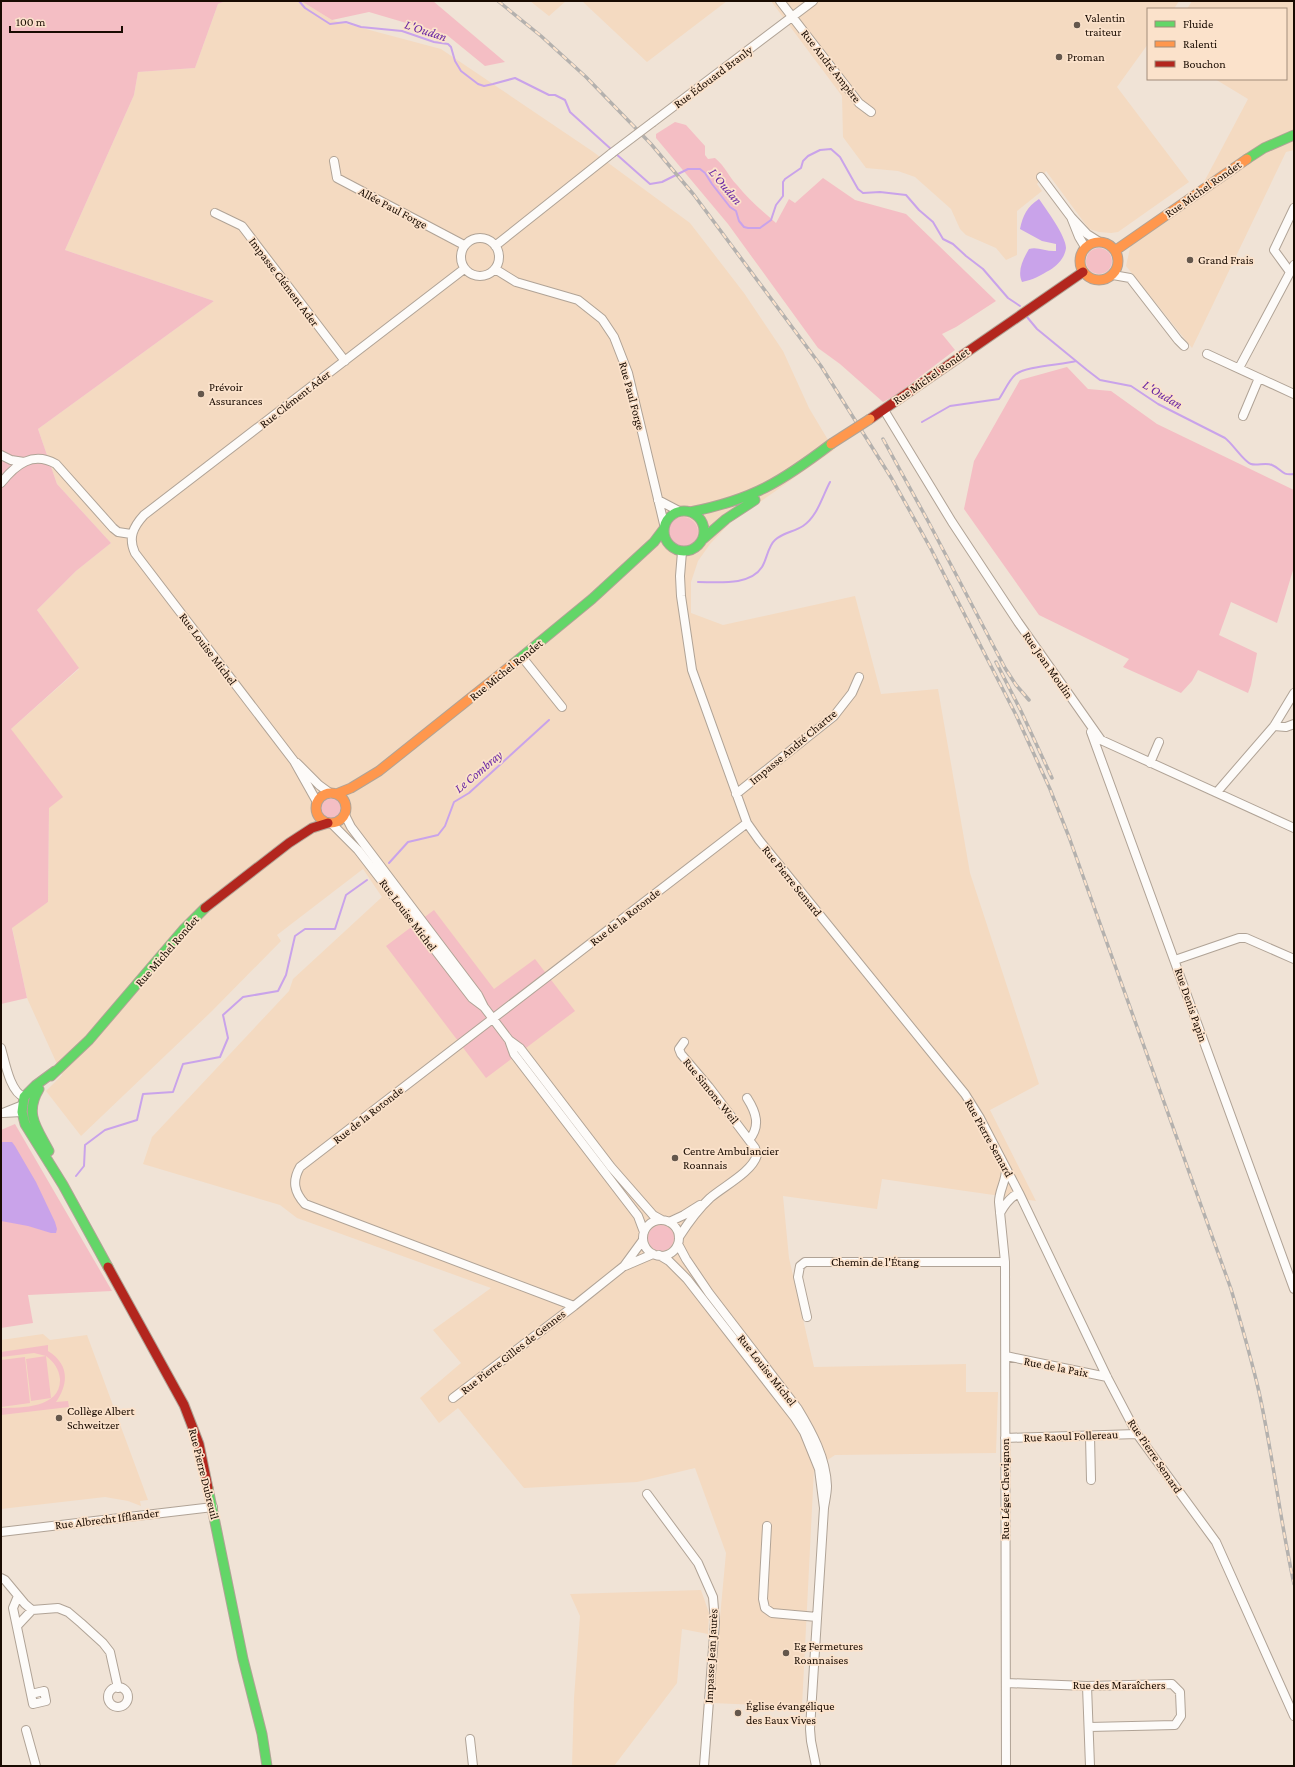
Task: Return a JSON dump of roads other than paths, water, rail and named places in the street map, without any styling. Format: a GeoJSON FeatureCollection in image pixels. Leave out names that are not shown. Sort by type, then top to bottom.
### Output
{"type":"FeatureCollection","features":[{"type":"Feature","properties":{"kind":"street","name":"Rue André Ampère"},"geometry":{"type":"LineString","coordinates":[[780,1],[859,103],[871,112]]}},
{"type":"Feature","properties":{"kind":"street","name":"Rue Édouard Branly"},"geometry":{"type":"LineString","coordinates":[[495,246],[612,153],[813,1]]}},
{"type":"Feature","properties":{"kind":"street","name":"Rue Michel Rondet"},"geometry":{"type":"LineString","coordinates":[[1116,250],[1245,160],[1264,148],[1294,135]]}},
{"type":"Feature","properties":{"kind":"street","name":"Allée Paul Forge"},"geometry":{"type":"LineString","coordinates":[[334,161],[337,178],[464,245]]}},
{"type":"Feature","properties":{"kind":"street"},"geometry":{"type":"LineString","coordinates":[[1041,177],[1071,217],[1087,234],[1098,241],[1108,243],[1116,250],[1119,263],[1113,275]]}},
{"type":"Feature","properties":{"kind":"street"},"geometry":{"type":"LineString","coordinates":[[1238,368],[1292,268],[1274,250],[1294,208]]}},
{"type":"Feature","properties":{"kind":"street","name":"Impasse Clément Ader"},"geometry":{"type":"LineString","coordinates":[[215,213],[242,226],[345,360]]}},
{"type":"Feature","properties":{"kind":"street"},"geometry":{"type":"LineString","coordinates":[[1071,217],[1079,237],[1085,247]]}},
{"type":"Feature","properties":{"kind":"street"},"geometry":{"type":"LineString","coordinates":[[474,238],[481,238],[491,241],[495,246],[499,255],[495,269],[490,273],[480,276],[473,275],[464,269],[460,259],[464,245],[474,238]]}},
{"type":"Feature","properties":{"kind":"street"},"geometry":{"type":"LineString","coordinates":[[1098,241],[1085,247],[1082,251],[1080,262],[1083,272],[1088,277],[1101,280],[1113,275],[1130,278],[1184,346]]}},
{"type":"Feature","properties":{"kind":"street","name":"Rue Clément Ader"},"geometry":{"type":"LineString","coordinates":[[132,534],[133,529],[144,515],[464,269]]}},
{"type":"Feature","properties":{"kind":"street","name":"Rue Paul Forge"},"geometry":{"type":"LineString","coordinates":[[495,269],[516,282],[578,300],[602,319],[614,337],[628,372],[664,527]]}},
{"type":"Feature","properties":{"kind":"street","name":"Rue Michel Rondet"},"geometry":{"type":"LineString","coordinates":[[690,512],[740,500],[752,495],[796,470],[831,444],[884,410],[1083,272]]}},
{"type":"Feature","properties":{"kind":"street"},"geometry":{"type":"LineString","coordinates":[[1207,354],[1294,394]]}},
{"type":"Feature","properties":{"kind":"street"},"geometry":{"type":"LineString","coordinates":[[1244,416],[1259,378]]}},
{"type":"Feature","properties":{"kind":"street","name":"Rue Jean Moulin"},"geometry":{"type":"LineString","coordinates":[[884,410],[952,522],[1018,622],[1101,740],[1294,828]]}},
{"type":"Feature","properties":{"kind":"street"},"geometry":{"type":"LineString","coordinates":[[1,455],[12,460],[24,462]]}},
{"type":"Feature","properties":{"kind":"street"},"geometry":{"type":"LineString","coordinates":[[1,483],[14,468],[24,462],[39,458],[46,459],[56,464],[113,528],[118,532],[132,534]]}},
{"type":"Feature","properties":{"kind":"street","name":"Rue Michel Rondet"},"geometry":{"type":"LineString","coordinates":[[703,539],[726,519],[758,497],[779,480]]}},
{"type":"Feature","properties":{"kind":"street"},"geometry":{"type":"LineString","coordinates":[[658,500],[679,511],[696,514],[702,521],[704,533],[703,539],[695,548],[682,552],[672,548],[665,540],[664,527],[668,518],[679,511]]}},
{"type":"Feature","properties":{"kind":"street","name":"Rue Michel Rondet"},"geometry":{"type":"LineString","coordinates":[[345,812],[355,793],[379,770],[592,600],[654,542],[664,527]]}},
{"type":"Feature","properties":{"kind":"street","name":"Rue Louise Michel"},"geometry":{"type":"LineString","coordinates":[[132,534],[132,548],[135,553],[294,761],[317,802]]}},
{"type":"Feature","properties":{"kind":"street","name":"Rue Michel Rondet"},"geometry":{"type":"LineString","coordinates":[[630,565],[655,548],[662,546],[672,548]]}},
{"type":"Feature","properties":{"kind":"street","name":"Rue Pierre Semard"},"geometry":{"type":"LineString","coordinates":[[682,552],[680,576],[681,596],[692,670],[747,823],[759,840],[965,1094],[980,1118],[1019,1193],[1107,1377],[1137,1434],[1216,1542],[1294,1716]]}},
{"type":"Feature","properties":{"kind":"street"},"geometry":{"type":"LineString","coordinates":[[522,657],[562,708]]}},
{"type":"Feature","properties":{"kind":"street","name":"Impasse André Chartre"},"geometry":{"type":"LineString","coordinates":[[736,794],[834,716],[852,693],[858,677]]}},
{"type":"Feature","properties":{"kind":"street"},"geometry":{"type":"LineString","coordinates":[[1217,792],[1274,726],[1294,693]]}},
{"type":"Feature","properties":{"kind":"street","name":"Rue Denis Papin"},"geometry":{"type":"LineString","coordinates":[[1088,722],[1175,960],[1212,1067],[1294,1289]]}},
{"type":"Feature","properties":{"kind":"street"},"geometry":{"type":"LineString","coordinates":[[1274,726],[1294,724]]}},
{"type":"Feature","properties":{"kind":"street"},"geometry":{"type":"LineString","coordinates":[[1150,762],[1159,742]]}},
{"type":"Feature","properties":{"kind":"street","name":"Rue Louise Michel"},"geometry":{"type":"LineString","coordinates":[[294,761],[302,766],[319,785],[333,793]]}},
{"type":"Feature","properties":{"kind":"street","name":"Rue Michel Rondet"},"geometry":{"type":"LineString","coordinates":[[333,793],[351,788],[379,770]]}},
{"type":"Feature","properties":{"kind":"street"},"geometry":{"type":"LineString","coordinates":[[333,793],[344,800],[345,812],[337,822],[330,823],[320,819],[316,811],[317,802],[322,795],[333,793]]}},
{"type":"Feature","properties":{"kind":"street","name":"Rue Michel Rondet"},"geometry":{"type":"LineString","coordinates":[[289,843],[316,811]]}},
{"type":"Feature","properties":{"kind":"street","name":"Rue Louise Michel"},"geometry":{"type":"LineString","coordinates":[[345,812],[351,827],[478,995],[492,1019],[509,1040],[520,1048],[611,1167],[653,1215],[666,1221]]}},
{"type":"Feature","properties":{"kind":"street","name":"Rue Michel Rondet"},"geometry":{"type":"LineString","coordinates":[[26,1104],[55,1071],[88,1040],[183,930],[205,908],[289,843],[312,828],[330,823]]}},
{"type":"Feature","properties":{"kind":"street","name":"Rue Louise Michel"},"geometry":{"type":"LineString","coordinates":[[330,823],[358,850],[472,998],[484,1007]]}},
{"type":"Feature","properties":{"kind":"street","name":"Rue de la Rotonde"},"geometry":{"type":"LineString","coordinates":[[574,1306],[305,1204],[298,1196],[295,1187],[295,1176],[300,1167],[747,823]]}},
{"type":"Feature","properties":{"kind":"street"},"geometry":{"type":"LineString","coordinates":[[1175,960],[1239,938],[1246,938],[1294,960]]}},
{"type":"Feature","properties":{"kind":"street","name":"Rue Louise Michel"},"geometry":{"type":"LineString","coordinates":[[509,1040],[514,1054],[638,1216],[644,1236]]}},
{"type":"Feature","properties":{"kind":"street","name":"Rue Simone Weil"},"geometry":{"type":"LineString","coordinates":[[678,1241],[688,1222],[709,1199],[753,1165],[758,1154],[709,1087],[681,1054],[679,1049],[684,1042]]}},
{"type":"Feature","properties":{"kind":"street"},"geometry":{"type":"LineString","coordinates":[[1,1048],[14,1090],[26,1104],[2,1113]]}},
{"type":"Feature","properties":{"kind":"street","name":"Rue Simone Weil"},"geometry":{"type":"LineString","coordinates":[[747,1098],[755,1110],[757,1126],[749,1140]]}},
{"type":"Feature","properties":{"kind":"street","name":"Rue Pierre Dubreuil"},"geometry":{"type":"LineString","coordinates":[[26,1104],[34,1124],[46,1144],[63,1185]]}},
{"type":"Feature","properties":{"kind":"street","name":"Rue Pierre Dubreuil"},"geometry":{"type":"LineString","coordinates":[[26,1104],[25,1124],[63,1185],[188,1412],[199,1444],[243,1659],[262,1734],[267,1766]]}},
{"type":"Feature","properties":{"kind":"street","name":"Rue Léger Chevignon"},"geometry":{"type":"LineString","coordinates":[[1006,1168],[1006,1178],[999,1193],[1005,1262],[1006,1356],[1004,1574],[1006,1766]]}},
{"type":"Feature","properties":{"kind":"street"},"geometry":{"type":"LineString","coordinates":[[1000,1212],[1009,1200],[1019,1193],[1013,1188],[1003,1187]]}},
{"type":"Feature","properties":{"kind":"street"},"geometry":{"type":"LineString","coordinates":[[574,1306],[624,1266],[651,1223],[666,1221],[684,1215],[709,1199]]}},
{"type":"Feature","properties":{"kind":"street"},"geometry":{"type":"LineString","coordinates":[[624,1266],[656,1254],[670,1253],[678,1241],[676,1228],[666,1221]]}},
{"type":"Feature","properties":{"kind":"street"},"geometry":{"type":"LineString","coordinates":[[644,1236],[648,1250],[656,1254]]}},
{"type":"Feature","properties":{"kind":"street","name":"Rue Louise Michel"},"geometry":{"type":"LineString","coordinates":[[678,1241],[686,1259],[709,1293],[798,1409],[817,1445],[825,1469],[827,1487],[824,1508],[810,1729],[816,1766]]}},
{"type":"Feature","properties":{"kind":"street","name":"Rue Louise Michel"},"geometry":{"type":"LineString","coordinates":[[656,1254],[669,1261],[687,1279],[795,1418],[804,1432],[819,1469],[824,1508]]}},
{"type":"Feature","properties":{"kind":"street","name":"Chemin de l'Étang"},"geometry":{"type":"LineString","coordinates":[[807,1317],[798,1271],[800,1266],[805,1262],[1005,1262]]}},
{"type":"Feature","properties":{"kind":"street","name":"Rue Pierre Gilles de Gennes"},"geometry":{"type":"LineString","coordinates":[[453,1398],[574,1306]]}},
{"type":"Feature","properties":{"kind":"street","name":"Rue de la Paix"},"geometry":{"type":"LineString","coordinates":[[1006,1356],[1107,1377]]}},
{"type":"Feature","properties":{"kind":"street","name":"Rue Raoul Follereau"},"geometry":{"type":"LineString","coordinates":[[1005,1438],[1137,1434]]}},
{"type":"Feature","properties":{"kind":"street"},"geometry":{"type":"LineString","coordinates":[[1090,1436],[1091,1480]]}},
{"type":"Feature","properties":{"kind":"street","name":"Impasse Jean Jaurès"},"geometry":{"type":"LineString","coordinates":[[647,1494],[698,1563],[713,1597],[714,1622],[704,1766]]}},
{"type":"Feature","properties":{"kind":"street","name":"Rue Albrecht Ifflander"},"geometry":{"type":"LineString","coordinates":[[1,1532],[213,1507]]}},
{"type":"Feature","properties":{"kind":"street"},"geometry":{"type":"LineString","coordinates":[[768,1526],[763,1599],[765,1608],[772,1613],[817,1617]]}},
{"type":"Feature","properties":{"kind":"street"},"geometry":{"type":"LineString","coordinates":[[1,1578],[5,1580],[32,1610]]}},
{"type":"Feature","properties":{"kind":"street"},"geometry":{"type":"LineString","coordinates":[[18,1596],[13,1608],[31,1694]]}},
{"type":"Feature","properties":{"kind":"street"},"geometry":{"type":"LineString","coordinates":[[17,1626],[32,1610],[58,1608],[68,1612],[81,1622],[103,1643],[110,1652],[118,1688]]}},
{"type":"Feature","properties":{"kind":"street","name":"Rue des Maraîchers"},"geometry":{"type":"LineString","coordinates":[[1006,1683],[1087,1686],[1172,1684],[1180,1692],[1181,1716],[1176,1725],[1088,1727]]}},
{"type":"Feature","properties":{"kind":"street"},"geometry":{"type":"LineString","coordinates":[[1087,1686],[1090,1766]]}},
{"type":"Feature","properties":{"kind":"street"},"geometry":{"type":"LineString","coordinates":[[26,1730],[36,1766]]}},
{"type":"Feature","properties":{"kind":"street"},"geometry":{"type":"LineString","coordinates":[[470,1739],[473,1766]]}},
{"type":"Feature","properties":{"kind":"waterway","name":"L'Oudan"},"geometry":{"type":"LineString","coordinates":[[299,1],[305,8],[330,24],[346,22],[361,27],[402,31],[434,42],[448,44],[451,47],[455,61],[461,71],[478,84],[484,86],[515,78],[549,95],[555,95],[565,100],[570,112],[612,150]]}},
{"type":"Feature","properties":{"kind":"waterway","name":"L'Oudan"},"geometry":{"type":"LineString","coordinates":[[615,153],[650,184],[662,182],[688,169],[700,169],[705,173],[730,207],[736,211],[739,221],[744,227],[760,228],[771,220],[776,205],[783,196],[783,182],[785,179],[801,168],[803,161],[808,156],[820,150],[831,149],[840,157],[858,189],[863,193],[880,192],[906,195],[919,210],[933,222],[943,239],[953,244],[983,269],[1008,298],[1020,306]]}},
{"type":"Feature","properties":{"kind":"waterway","name":"L'Oudan"},"geometry":{"type":"LineString","coordinates":[[1027,317],[1037,329],[1100,380],[1131,386],[1158,404],[1225,438],[1248,463],[1256,465],[1270,464],[1286,474],[1294,474]]}},
{"type":"Feature","properties":{"kind":"waterway","name":"Le Combray"},"geometry":{"type":"LineString","coordinates":[[922,422],[950,406],[999,399],[1011,380],[1020,372],[1076,361]]}},
{"type":"Feature","properties":{"kind":"waterway","name":"Le Combray"},"geometry":{"type":"LineString","coordinates":[[698,582],[733,582],[742,580],[757,573],[762,567],[775,540],[782,535],[796,530],[808,522],[816,512],[830,482]]}},
{"type":"Feature","properties":{"kind":"waterway","name":"Le Combray"},"geometry":{"type":"LineString","coordinates":[[389,863],[408,842],[438,835],[445,826],[454,802],[469,793],[549,720]]}},
{"type":"Feature","properties":{"kind":"waterway","name":"Le Combray"},"geometry":{"type":"LineString","coordinates":[[76,1176],[84,1166],[85,1145],[105,1130],[137,1120],[143,1094],[173,1092],[183,1064],[220,1057],[228,1038],[223,1015],[243,997],[278,991],[286,975],[295,936],[305,929],[335,929],[346,895],[367,880]]}},
{"type":"Feature","properties":{"kind":"railway"},"geometry":{"type":"LineString","coordinates":[[498,1],[541,36],[586,77],[651,144],[694,195],[821,366],[892,479],[931,549],[1016,715],[1050,789],[1069,837],[1231,1289],[1259,1392],[1294,1584]]}},
{"type":"Feature","properties":{"kind":"railway"},"geometry":{"type":"LineString","coordinates":[[883,439],[1005,668],[1016,685],[1029,700]]}},
{"type":"Feature","properties":{"kind":"railway"},"geometry":{"type":"LineString","coordinates":[[996,662],[1021,711],[1052,778]]}},
{"type":"Feature","properties":{"kind":"place","name":"Valentin traiteur"},"geometry":{"type":"Point","coordinates":[1077,25]}},
{"type":"Feature","properties":{"kind":"place","name":"Proman"},"geometry":{"type":"Point","coordinates":[1059,57]}},
{"type":"Feature","properties":{"kind":"place","name":"Grand Frais"},"geometry":{"type":"Point","coordinates":[1190,260]}},
{"type":"Feature","properties":{"kind":"place","name":"Prévoir Assurances"},"geometry":{"type":"Point","coordinates":[201,394]}},
{"type":"Feature","properties":{"kind":"place","name":"Centre Ambulancier Roannais"},"geometry":{"type":"Point","coordinates":[675,1158]}},
{"type":"Feature","properties":{"kind":"place","name":"Collège Albert Schweitzer"},"geometry":{"type":"Point","coordinates":[59,1418]}},
{"type":"Feature","properties":{"kind":"place","name":"Eg Fermetures Roannaises"},"geometry":{"type":"Point","coordinates":[786,1653]}},
{"type":"Feature","properties":{"kind":"place","name":"Église évangélique des Eaux Vives"},"geometry":{"type":"Point","coordinates":[738,1713]}}]}
